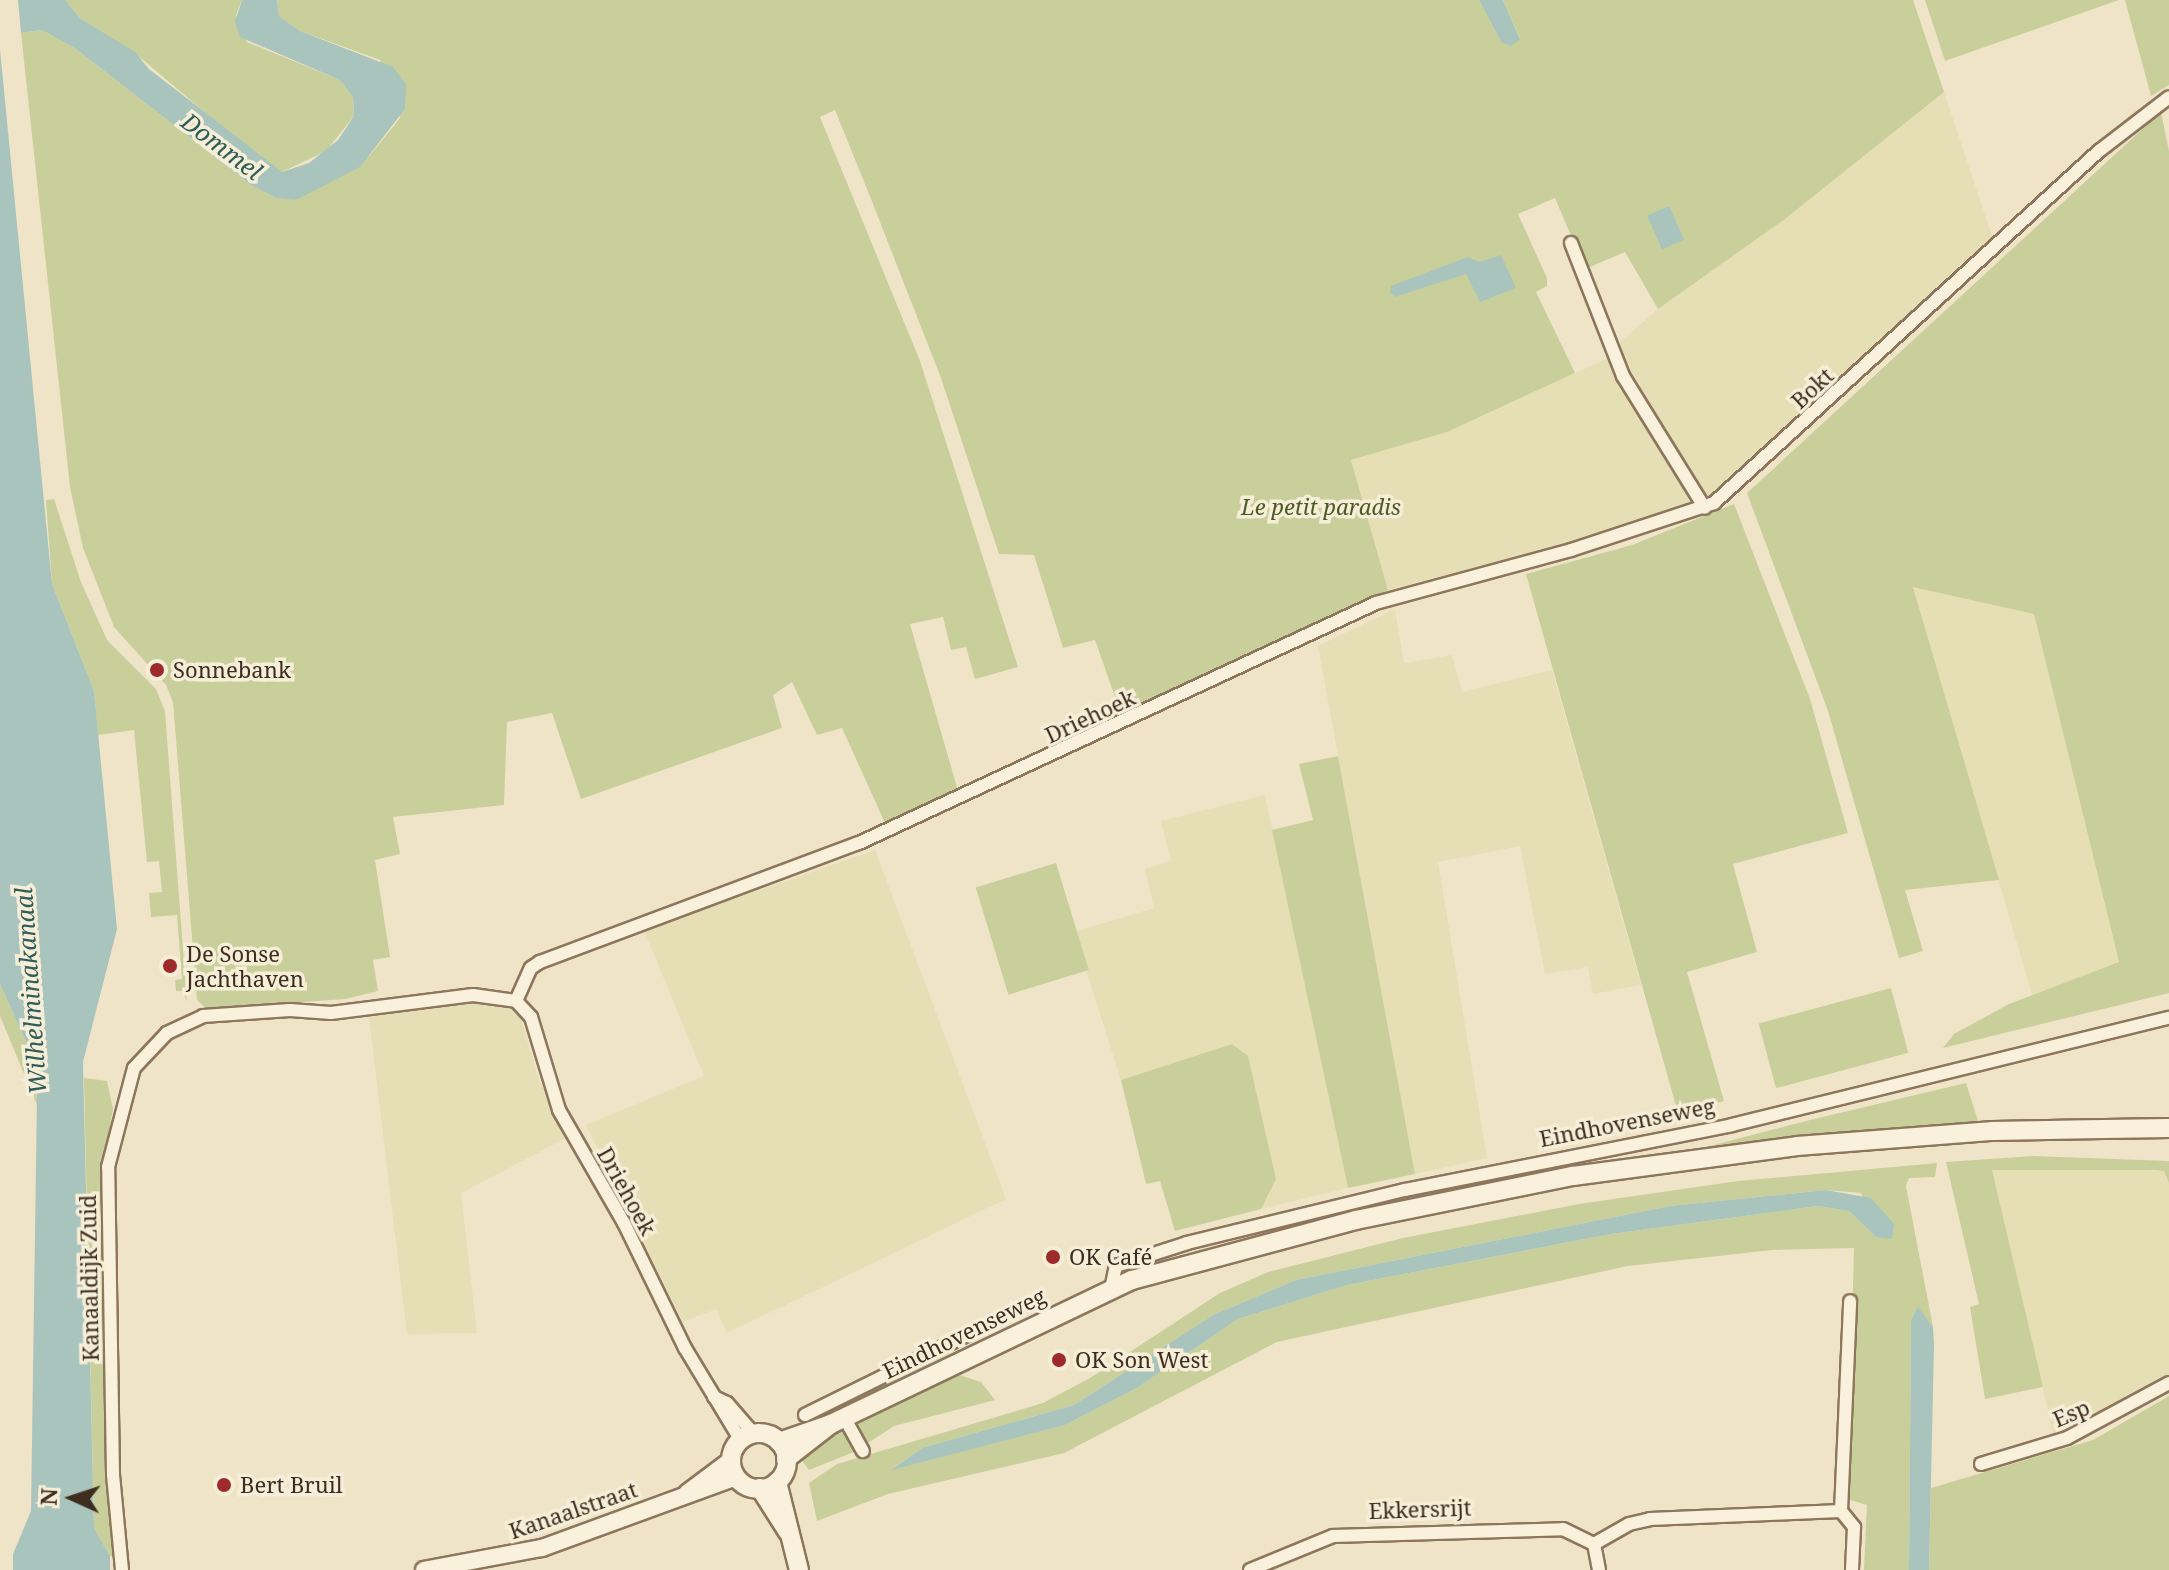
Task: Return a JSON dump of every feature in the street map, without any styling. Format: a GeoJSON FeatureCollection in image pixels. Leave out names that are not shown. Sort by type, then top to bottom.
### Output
{"type":"FeatureCollection","features":[{"type":"Feature","properties":{"kind":"main road","name":"Eindhovenseweg"},"geometry":{"type":"LineString","coordinates":[[783,1450],[838,1420],[877,1392],[1111,1289],[1294,1235],[1573,1176],[1797,1146],[1993,1131],[2169,1128]]}},
{"type":"Feature","properties":{"kind":"main road"},"geometry":{"type":"LineString","coordinates":[[768,1485],[783,1450],[746,1436],[733,1468],[768,1485],[790,1534],[799,1570]]}},
{"type":"Feature","properties":{"kind":"street","name":"Bokt"},"geometry":{"type":"LineString","coordinates":[[1705,508],[1736,488],[2099,151],[2169,97]]}},
{"type":"Feature","properties":{"kind":"street"},"geometry":{"type":"LineString","coordinates":[[1571,243],[1623,376],[1705,508]]}},
{"type":"Feature","properties":{"kind":"street","name":"Driehoek"},"geometry":{"type":"LineString","coordinates":[[746,1436],[727,1403],[714,1397],[559,1110],[531,1017],[516,1001],[531,968],[540,962],[859,843],[1376,603],[1705,508]]}},
{"type":"Feature","properties":{"kind":"street","name":"Kanaaldijk Zuid"},"geometry":{"type":"LineString","coordinates":[[122,1570],[113,1474],[108,1167],[134,1068],[167,1033],[194,1019],[290,1010],[331,1013],[473,995],[516,1001]]}},
{"type":"Feature","properties":{"kind":"street","name":"Eindhovenseweg"},"geometry":{"type":"LineString","coordinates":[[1111,1289],[1116,1266],[1201,1239],[1391,1193],[1732,1125],[2169,1018]]}},
{"type":"Feature","properties":{"kind":"street"},"geometry":{"type":"LineString","coordinates":[[1850,1301],[1841,1511],[1854,1527],[1852,1570]]}},
{"type":"Feature","properties":{"kind":"street","name":"Eindhovenseweg"},"geometry":{"type":"LineString","coordinates":[[805,1415],[877,1392],[977,1330]]}},
{"type":"Feature","properties":{"kind":"street","name":"Esp"},"geometry":{"type":"LineString","coordinates":[[1981,1464],[2067,1438],[2146,1400],[2169,1383]]}},
{"type":"Feature","properties":{"kind":"street"},"geometry":{"type":"LineString","coordinates":[[838,1420],[863,1451]]}},
{"type":"Feature","properties":{"kind":"street","name":"Kanaalstraat"},"geometry":{"type":"LineString","coordinates":[[424,1570],[542,1548],[687,1493],[733,1468]]}},
{"type":"Feature","properties":{"kind":"street"},"geometry":{"type":"LineString","coordinates":[[1599,1570],[1594,1544],[1629,1524],[1650,1519],[1841,1511]]}},
{"type":"Feature","properties":{"kind":"street","name":"Ekkersrijt"},"geometry":{"type":"LineString","coordinates":[[1250,1570],[1333,1536],[1563,1529],[1594,1544]]}},
{"type":"Feature","properties":{"kind":"shaded area"},"geometry":{"type":"Polygon","coordinates":[[[1944,92],[1993,239],[1723,490],[1627,528],[1388,590],[1351,460],[1447,432],[1613,356],[1611,350],[1658,309],[1785,219],[1944,92]]]}},
{"type":"Feature","properties":{"kind":"shaded area"},"geometry":{"type":"Polygon","coordinates":[[[1913,586],[2034,614],[2119,963],[2032,995],[1913,586]]]}},
{"type":"Feature","properties":{"kind":"shaded area"},"geometry":{"type":"Polygon","coordinates":[[[1395,609],[1404,663],[1452,655],[1462,692],[1552,670],[1641,985],[1593,994],[1588,967],[1545,974],[1520,846],[1438,862],[1487,1158],[1415,1174],[1318,646],[1395,609]]]}},
{"type":"Feature","properties":{"kind":"shaded area"},"geometry":{"type":"Polygon","coordinates":[[[1265,795],[1348,1188],[1261,1209],[1276,1179],[1232,1044],[1121,1080],[1074,932],[1154,908],[1145,869],[1171,861],[1161,821],[1265,795]]]}},
{"type":"Feature","properties":{"kind":"shaded area"},"geometry":{"type":"Polygon","coordinates":[[[875,850],[1006,1199],[727,1333],[716,1309],[683,1322],[586,1125],[704,1076],[644,930],[875,850]]]}},
{"type":"Feature","properties":{"kind":"shaded area"},"geometry":{"type":"Polygon","coordinates":[[[492,1000],[519,1012],[538,1078],[566,1138],[461,1193],[477,1333],[407,1334],[369,1017],[492,1000]]]}},
{"type":"Feature","properties":{"kind":"shaded area"},"geometry":{"type":"Polygon","coordinates":[[[2106,1168],[2164,1171],[2169,1183],[2169,1376],[2132,1403],[2054,1436],[1992,1170],[2106,1168]]]}},
{"type":"Feature","properties":{"kind":"green space"},"geometry":{"type":"Polygon","coordinates":[[[65,0],[242,0],[236,15],[247,42],[340,80],[353,97],[354,116],[326,151],[282,172],[249,150],[142,59],[81,19],[65,0]]]}},
{"type":"Feature","properties":{"kind":"green space","name":"Le petit paradis"},"geometry":{"type":"Polygon","coordinates":[[[277,0],[1479,0],[1501,42],[1520,38],[1503,0],[1913,0],[1944,92],[1785,219],[1658,309],[1625,252],[1585,269],[1555,198],[1518,214],[1547,278],[1547,286],[1536,292],[1575,373],[1447,432],[1351,460],[1388,590],[1122,717],[1095,640],[1063,648],[1034,555],[999,554],[941,378],[835,110],[820,117],[920,361],[1018,667],[975,679],[966,647],[951,650],[943,617],[910,624],[958,791],[885,823],[842,728],[817,735],[792,682],[773,695],[782,728],[581,799],[552,713],[507,722],[504,805],[393,817],[400,854],[375,860],[390,957],[373,960],[378,991],[345,999],[207,1009],[197,1000],[173,702],[166,685],[114,627],[83,548],[70,487],[21,33],[42,30],[76,49],[251,185],[296,200],[370,155],[400,118],[380,60],[300,31],[279,16],[277,0]]]}},
{"type":"Feature","properties":{"kind":"green space"},"geometry":{"type":"Polygon","coordinates":[[[1925,0],[2119,0],[1945,61],[1925,0]]]}},
{"type":"Feature","properties":{"kind":"green space"},"geometry":{"type":"Polygon","coordinates":[[[2125,0],[2169,0],[2169,85],[2151,96],[2125,0]]]}},
{"type":"Feature","properties":{"kind":"green space"},"geometry":{"type":"Polygon","coordinates":[[[2161,112],[2169,151],[2169,993],[1943,1048],[1954,1034],[2009,1004],[2119,962],[2034,614],[1913,587],[1999,880],[1905,890],[1923,951],[1899,958],[1828,711],[1747,493],[2161,112]]]}},
{"type":"Feature","properties":{"kind":"green space"},"geometry":{"type":"Polygon","coordinates":[[[54,499],[81,582],[107,640],[156,689],[165,711],[187,1002],[183,991],[176,991],[175,980],[182,979],[177,915],[151,917],[149,893],[162,892],[159,861],[147,862],[134,730],[98,735],[94,691],[52,584],[46,500],[54,499]]]}},
{"type":"Feature","properties":{"kind":"green space"},"geometry":{"type":"Polygon","coordinates":[[[1734,504],[1810,699],[1848,833],[1733,864],[1757,952],[1687,972],[1724,1101],[1678,1113],[1526,574],[1632,545],[1734,504]]]}},
{"type":"Feature","properties":{"kind":"green space"},"geometry":{"type":"Polygon","coordinates":[[[1338,756],[1415,1174],[1348,1188],[1272,830],[1313,820],[1299,764],[1338,756]]]}},
{"type":"Feature","properties":{"kind":"green space"},"geometry":{"type":"Polygon","coordinates":[[[1056,863],[1089,970],[1008,995],[976,888],[1056,863]]]}},
{"type":"Feature","properties":{"kind":"green space"},"geometry":{"type":"Polygon","coordinates":[[[0,984],[36,1064],[37,1105],[0,1016],[0,984]]]}},
{"type":"Feature","properties":{"kind":"green space"},"geometry":{"type":"Polygon","coordinates":[[[1891,988],[1908,1053],[1776,1088],[1759,1023],[1891,988]]]}},
{"type":"Feature","properties":{"kind":"green space"},"geometry":{"type":"Polygon","coordinates":[[[1232,1044],[1248,1056],[1276,1179],[1261,1209],[1175,1231],[1160,1181],[1146,1184],[1121,1080],[1232,1044]]]}},
{"type":"Feature","properties":{"kind":"green space"},"geometry":{"type":"Polygon","coordinates":[[[84,1078],[107,1081],[113,1109],[102,1171],[100,1226],[107,1465],[117,1556],[110,1556],[94,1528],[84,1078]]]}},
{"type":"Feature","properties":{"kind":"green space"},"geometry":{"type":"Polygon","coordinates":[[[1966,1083],[1978,1121],[1702,1148],[1810,1120],[1966,1083]]]}},
{"type":"Feature","properties":{"kind":"green space"},"geometry":{"type":"Polygon","coordinates":[[[2033,1156],[2169,1161],[2169,1183],[2164,1171],[2155,1170],[1992,1170],[2043,1387],[1985,1399],[1970,1307],[1979,1304],[1946,1162],[2033,1156]]]}},
{"type":"Feature","properties":{"kind":"green space"},"geometry":{"type":"Polygon","coordinates":[[[1937,1163],[1935,1177],[1909,1178],[1906,1186],[1933,1327],[1918,1308],[1911,1320],[1909,1570],[1864,1570],[1867,1505],[1847,1499],[1854,1248],[1772,1250],[1628,1266],[1277,1342],[1064,1453],[888,1494],[817,1521],[809,1483],[837,1464],[1043,1403],[1090,1378],[1220,1293],[1268,1272],[1403,1238],[1579,1204],[1738,1181],[1937,1163]],[[1826,1190],[1670,1206],[1296,1280],[1213,1315],[1074,1405],[922,1448],[892,1469],[1065,1425],[1137,1388],[1238,1319],[1347,1285],[1611,1234],[1818,1206],[1849,1211],[1876,1237],[1861,1193],[1826,1190]]]}},
{"type":"Feature","properties":{"kind":"green space"},"geometry":{"type":"Polygon","coordinates":[[[953,1373],[981,1382],[995,1400],[894,1426],[854,1452],[809,1470],[800,1458],[820,1442],[953,1373]]]}},
{"type":"Feature","properties":{"kind":"green space"},"geometry":{"type":"Polygon","coordinates":[[[2169,1396],[2169,1570],[1929,1570],[1931,1488],[2093,1440],[2169,1396]]]}},
{"type":"Feature","properties":{"kind":"water","name":"Dommel"},"geometry":{"type":"Polygon","coordinates":[[[18,0],[65,0],[81,19],[135,52],[149,69],[282,172],[309,163],[338,140],[354,116],[353,97],[340,80],[240,37],[235,22],[242,0],[277,0],[279,16],[300,31],[393,67],[406,84],[405,109],[360,167],[296,200],[277,198],[251,185],[76,49],[42,30],[21,33],[18,0]]]}},
{"type":"Feature","properties":{"kind":"water"},"geometry":{"type":"Polygon","coordinates":[[[1479,0],[1503,0],[1520,39],[1511,46],[1501,42],[1479,0]]]}},
{"type":"Feature","properties":{"kind":"water","name":"Wilhelminakanaal"},"geometry":{"type":"Polygon","coordinates":[[[0,49],[52,584],[94,691],[117,929],[83,1062],[94,1528],[110,1556],[110,1570],[13,1570],[13,1554],[31,1511],[37,1094],[36,1064],[0,984],[0,49]]]}},
{"type":"Feature","properties":{"kind":"water"},"geometry":{"type":"Polygon","coordinates":[[[1669,206],[1684,240],[1662,250],[1647,216],[1669,206]]]}},
{"type":"Feature","properties":{"kind":"water"},"geometry":{"type":"Polygon","coordinates":[[[1501,255],[1516,288],[1480,302],[1466,274],[1395,297],[1390,292],[1391,286],[1468,257],[1479,262],[1501,255]]]}},
{"type":"Feature","properties":{"kind":"water"},"geometry":{"type":"Polygon","coordinates":[[[1826,1190],[1871,1198],[1894,1224],[1892,1239],[1876,1237],[1849,1211],[1818,1206],[1611,1234],[1347,1285],[1238,1319],[1137,1388],[1065,1425],[891,1470],[922,1448],[1074,1405],[1213,1315],[1296,1280],[1670,1206],[1826,1190]]]}},
{"type":"Feature","properties":{"kind":"water"},"geometry":{"type":"Polygon","coordinates":[[[1918,1307],[1933,1327],[1934,1346],[1929,1570],[1909,1570],[1911,1320],[1918,1307]]]}},
{"type":"Feature","properties":{"kind":"place","name":"Sonnebank"},"geometry":{"type":"Point","coordinates":[157,670]}},
{"type":"Feature","properties":{"kind":"place","name":"De Sonse Jachthaven"},"geometry":{"type":"Point","coordinates":[170,966]}},
{"type":"Feature","properties":{"kind":"place","name":"OK Café"},"geometry":{"type":"Point","coordinates":[1053,1257]}},
{"type":"Feature","properties":{"kind":"place","name":"OK Son West"},"geometry":{"type":"Point","coordinates":[1059,1360]}},
{"type":"Feature","properties":{"kind":"place","name":"Bert Bruil"},"geometry":{"type":"Point","coordinates":[224,1485]}}]}
